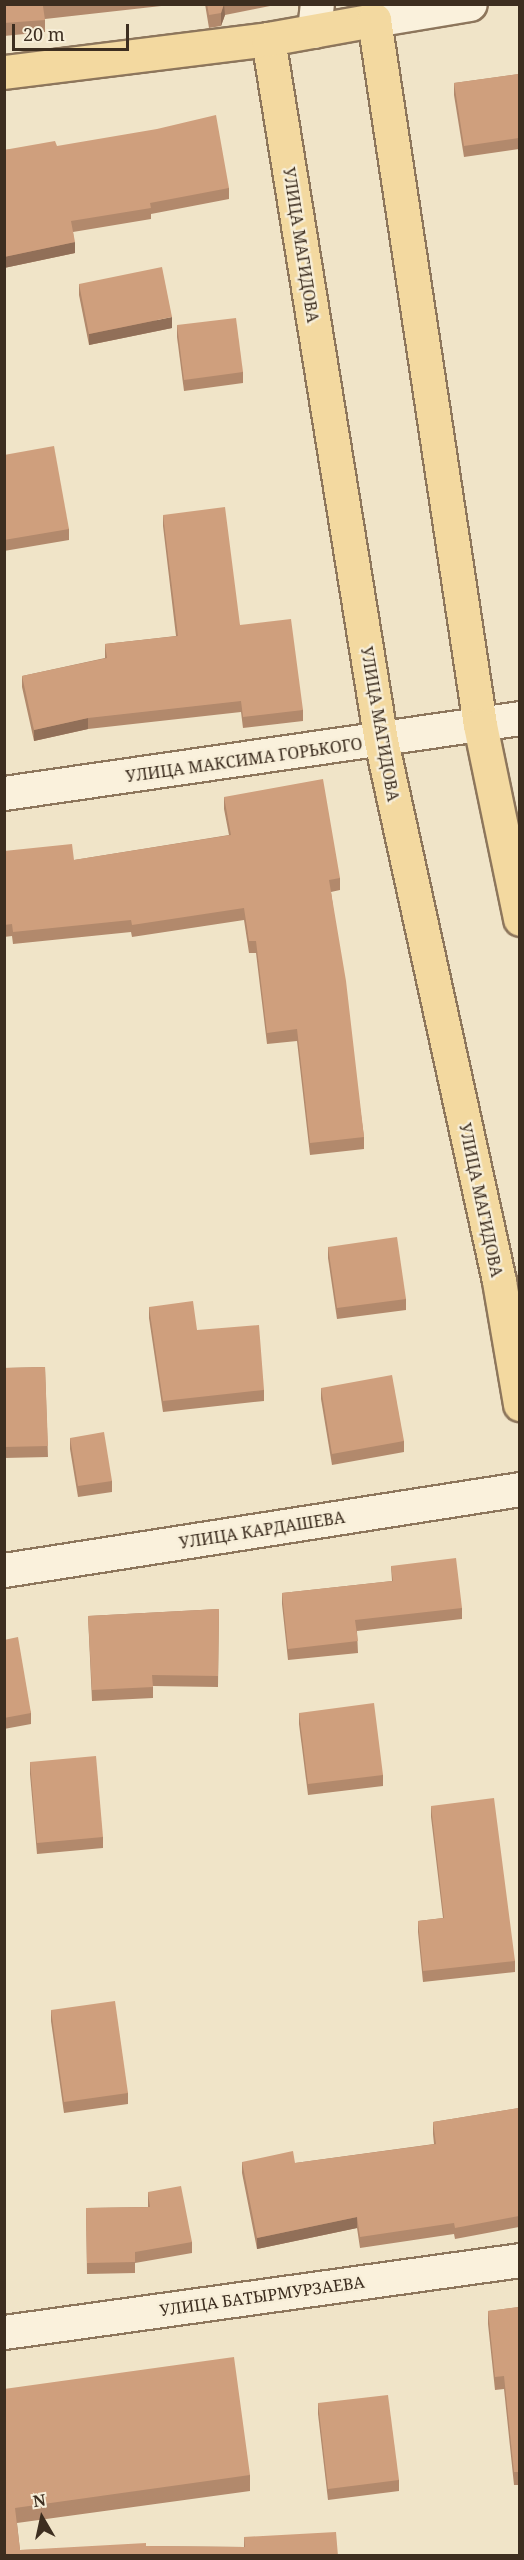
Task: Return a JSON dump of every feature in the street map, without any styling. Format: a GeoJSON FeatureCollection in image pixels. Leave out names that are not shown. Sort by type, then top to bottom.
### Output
{"type":"FeatureCollection","features":[{"type":"Feature","properties":{"kind":"main road"},"geometry":{"type":"LineString","coordinates":[[4,72],[268,39],[315,18],[374,20],[480,725],[519,919]]}},
{"type":"Feature","properties":{"kind":"main road","name":"УЛИЦА МАГИДОВА"},"geometry":{"type":"LineString","coordinates":[[268,39],[381,741],[499,1281],[519,1404]]}},
{"type":"Feature","properties":{"kind":"street"},"geometry":{"type":"LineString","coordinates":[[374,20],[470,4]]}},
{"type":"Feature","properties":{"kind":"street","name":"УЛИЦА МАКСИМА ГОРЬКОГО"},"geometry":{"type":"LineString","coordinates":[[4,793],[381,741],[519,718]]}},
{"type":"Feature","properties":{"kind":"street","name":"УЛИЦА КАРДАШЕВА"},"geometry":{"type":"LineString","coordinates":[[4,1570],[519,1489]]}},
{"type":"Feature","properties":{"kind":"street","name":"УЛИЦА БАТЫРМУРЗАЕВА"},"geometry":{"type":"LineString","coordinates":[[4,2332],[519,2260]]}},
{"type":"Feature","properties":{"kind":"building"},"geometry":{"type":"Polygon","coordinates":[[[4,4],[59,4],[43,6],[45,20],[4,23],[4,4]]]}},
{"type":"Feature","properties":{"kind":"building"},"geometry":{"type":"Polygon","coordinates":[[[207,4],[224,4],[221,13],[209,15],[207,4]]]}},
{"type":"Feature","properties":{"kind":"building"},"geometry":{"type":"Polygon","coordinates":[[[519,74],[519,138],[464,146],[454,83],[519,74]]]}},
{"type":"Feature","properties":{"kind":"building"},"geometry":{"type":"Polygon","coordinates":[[[216,115],[229,188],[150,203],[151,208],[71,221],[75,242],[4,257],[4,150],[55,141],[57,146],[157,129],[216,115]]]}},
{"type":"Feature","properties":{"kind":"building"},"geometry":{"type":"Polygon","coordinates":[[[162,267],[172,317],[89,334],[79,284],[162,267]]]}},
{"type":"Feature","properties":{"kind":"building"},"geometry":{"type":"Polygon","coordinates":[[[236,318],[243,372],[184,380],[177,325],[236,318]]]}},
{"type":"Feature","properties":{"kind":"building"},"geometry":{"type":"Polygon","coordinates":[[[54,446],[69,529],[4,540],[4,455],[54,446]]]}},
{"type":"Feature","properties":{"kind":"building"},"geometry":{"type":"Polygon","coordinates":[[[225,507],[240,625],[291,619],[303,710],[243,717],[241,701],[88,718],[34,730],[22,676],[107,658],[105,644],[178,636],[163,515],[225,507]]]}},
{"type":"Feature","properties":{"kind":"building"},"geometry":{"type":"Polygon","coordinates":[[[323,779],[340,878],[329,880],[346,981],[364,1137],[310,1143],[297,1029],[267,1033],[256,941],[249,941],[244,908],[132,925],[131,920],[13,932],[12,924],[4,925],[4,851],[72,844],[74,860],[231,835],[224,797],[323,779]]]}},
{"type":"Feature","properties":{"kind":"building"},"geometry":{"type":"Polygon","coordinates":[[[397,1237],[406,1299],[337,1308],[328,1247],[397,1237]]]}},
{"type":"Feature","properties":{"kind":"building"},"geometry":{"type":"Polygon","coordinates":[[[193,1301],[197,1330],[259,1325],[264,1390],[163,1401],[149,1307],[193,1301]]]}},
{"type":"Feature","properties":{"kind":"building"},"geometry":{"type":"Polygon","coordinates":[[[45,1367],[48,1446],[4,1447],[4,1368],[45,1367]]]}},
{"type":"Feature","properties":{"kind":"building"},"geometry":{"type":"Polygon","coordinates":[[[392,1375],[404,1441],[332,1454],[321,1388],[392,1375]]]}},
{"type":"Feature","properties":{"kind":"building"},"geometry":{"type":"Polygon","coordinates":[[[104,1432],[112,1481],[78,1486],[70,1438],[104,1432]]]}},
{"type":"Feature","properties":{"kind":"building"},"geometry":{"type":"Polygon","coordinates":[[[456,1558],[462,1608],[355,1620],[358,1641],[288,1649],[282,1593],[393,1581],[391,1566],[456,1558]]]}},
{"type":"Feature","properties":{"kind":"building"},"geometry":{"type":"Polygon","coordinates":[[[219,1609],[218,1676],[152,1675],[153,1687],[92,1690],[88,1616],[219,1609]]]}},
{"type":"Feature","properties":{"kind":"building"},"geometry":{"type":"Polygon","coordinates":[[[18,1637],[31,1713],[4,1718],[4,1640],[18,1637]]]}},
{"type":"Feature","properties":{"kind":"building"},"geometry":{"type":"Polygon","coordinates":[[[374,1703],[383,1775],[308,1784],[299,1713],[374,1703]]]}},
{"type":"Feature","properties":{"kind":"building"},"geometry":{"type":"Polygon","coordinates":[[[96,1756],[103,1837],[37,1843],[30,1762],[96,1756]]]}},
{"type":"Feature","properties":{"kind":"building"},"geometry":{"type":"Polygon","coordinates":[[[494,1798],[515,1961],[423,1971],[418,1921],[444,1918],[431,1806],[494,1798]]]}},
{"type":"Feature","properties":{"kind":"building"},"geometry":{"type":"Polygon","coordinates":[[[115,2001],[128,2093],[64,2102],[51,2010],[115,2001]]]}},
{"type":"Feature","properties":{"kind":"building"},"geometry":{"type":"Polygon","coordinates":[[[519,2108],[519,2216],[455,2228],[454,2223],[360,2237],[357,2217],[257,2238],[242,2162],[293,2151],[295,2163],[436,2144],[433,2122],[519,2108]]]}},
{"type":"Feature","properties":{"kind":"building"},"geometry":{"type":"Polygon","coordinates":[[[181,2186],[192,2242],[135,2252],[135,2262],[87,2263],[86,2208],[150,2207],[148,2192],[181,2186]]]}},
{"type":"Feature","properties":{"kind":"building"},"geometry":{"type":"Polygon","coordinates":[[[519,2307],[519,2472],[514,2472],[504,2376],[495,2377],[488,2311],[519,2307]]]}},
{"type":"Feature","properties":{"kind":"building"},"geometry":{"type":"Polygon","coordinates":[[[234,2357],[250,2475],[15,2508],[20,2550],[146,2543],[146,2546],[245,2547],[244,2537],[336,2532],[338,2556],[4,2556],[4,2389],[234,2357]]]}},
{"type":"Feature","properties":{"kind":"building"},"geometry":{"type":"Polygon","coordinates":[[[388,2395],[399,2480],[328,2489],[318,2403],[388,2395]]]}}]}
